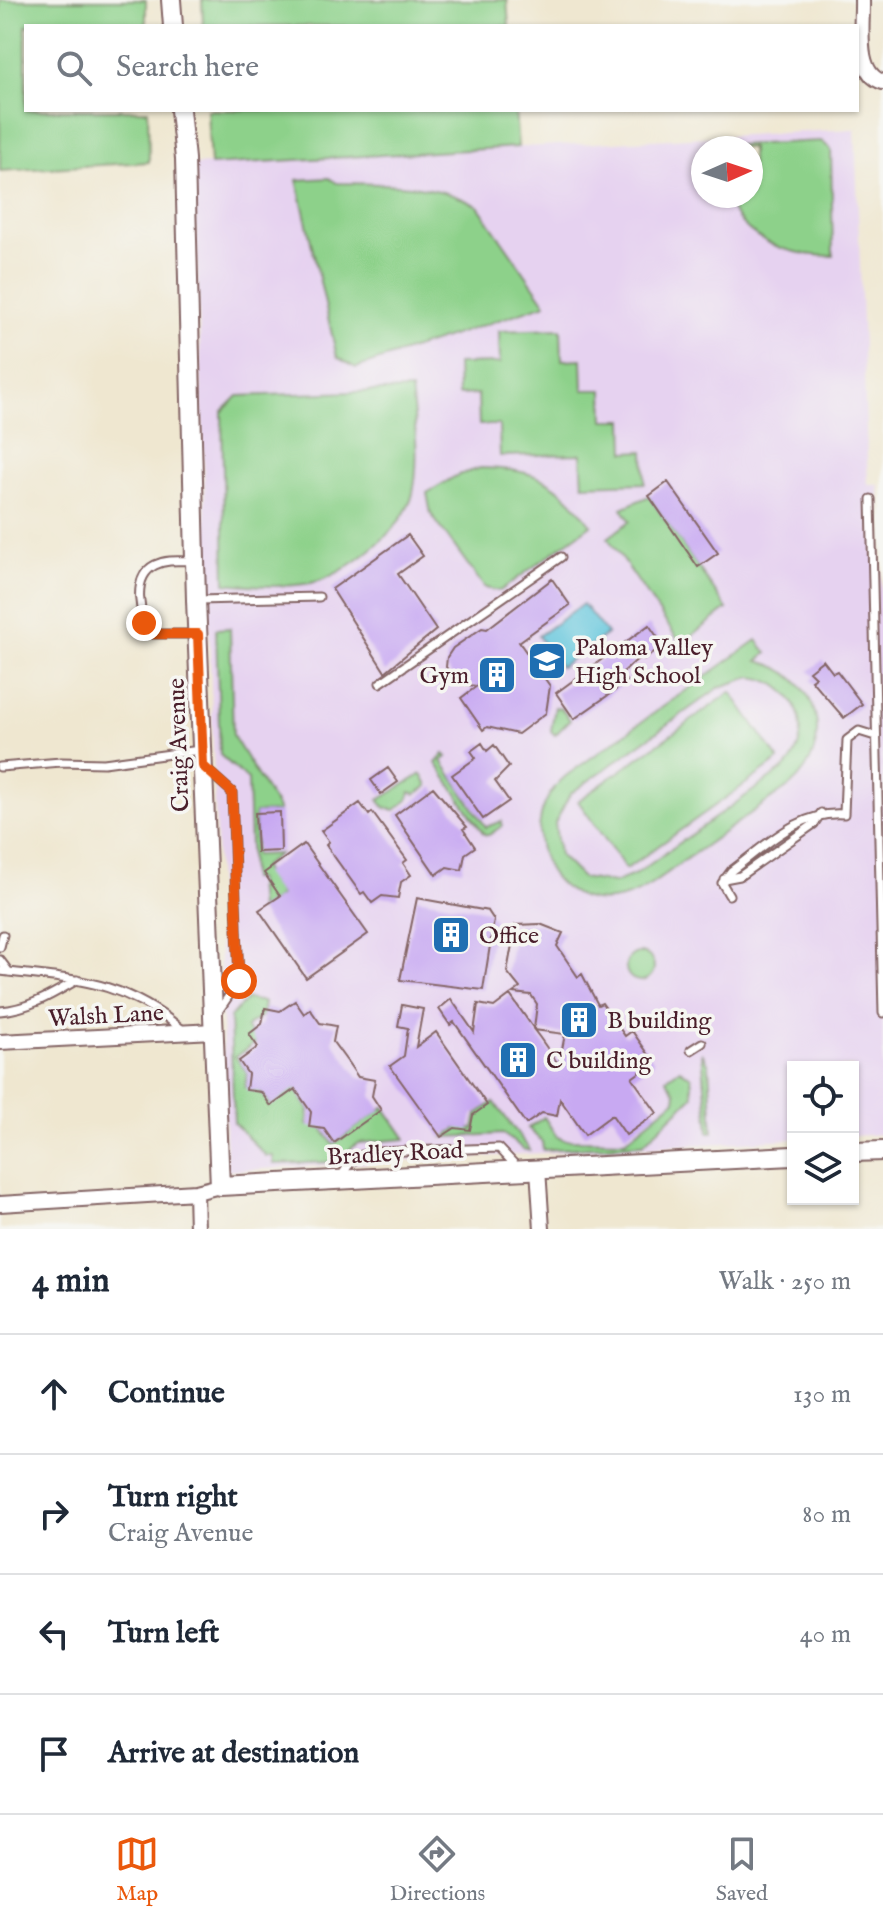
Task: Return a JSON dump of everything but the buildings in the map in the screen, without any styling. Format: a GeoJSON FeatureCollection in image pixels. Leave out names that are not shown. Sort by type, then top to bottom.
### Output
{"type":"FeatureCollection","features":[{"type":"Feature","properties":{"kind":"street"},"geometry":{"type":"LineString","coordinates":[[171,0],[173,24]]}},
{"type":"Feature","properties":{"kind":"street"},"geometry":{"type":"LineString","coordinates":[[862,0],[863,56],[870,73],[883,82]]}},
{"type":"Feature","properties":{"kind":"street","name":"Craig Avenue"},"geometry":{"type":"LineString","coordinates":[[180,112],[185,159],[196,600],[220,1186]]}},
{"type":"Feature","properties":{"kind":"street","name":"Walsh Lane"},"geometry":{"type":"LineString","coordinates":[[0,1042],[186,1033],[214,1025]]}},
{"type":"Feature","properties":{"kind":"street"},"geometry":{"type":"LineString","coordinates":[[859,1152],[883,1151]]}},
{"type":"Feature","properties":{"kind":"street","name":"Bradley Road"},"geometry":{"type":"LineString","coordinates":[[0,1204],[196,1192],[220,1186],[787,1156]]}},
{"type":"Feature","properties":{"kind":"street"},"geometry":{"type":"LineString","coordinates":[[529,1170],[542,1229]]}},
{"type":"Feature","properties":{"kind":"street"},"geometry":{"type":"LineString","coordinates":[[196,1192],[197,1229]]}},
{"type":"Feature","properties":{"kind":"lane"},"geometry":{"type":"LineString","coordinates":[[871,499],[883,1013]]}},
{"type":"Feature","properties":{"kind":"lane"},"geometry":{"type":"LineString","coordinates":[[380,683],[561,557]]}},
{"type":"Feature","properties":{"kind":"lane"},"geometry":{"type":"LineString","coordinates":[[195,561],[167,561],[152,566],[142,579],[140,599],[144,623],[152,634],[198,634]]}},
{"type":"Feature","properties":{"kind":"lane"},"geometry":{"type":"LineString","coordinates":[[196,600],[319,597]]}},
{"type":"Feature","properties":{"kind":"lane"},"geometry":{"type":"LineString","coordinates":[[729,895],[722,888],[724,879],[804,819],[821,813],[844,814],[847,740],[859,731],[875,736]]}},
{"type":"Feature","properties":{"kind":"lane"},"geometry":{"type":"LineString","coordinates":[[0,767],[203,758],[232,792],[239,981],[214,1025]]}},
{"type":"Feature","properties":{"kind":"lane"},"geometry":{"type":"LineString","coordinates":[[0,947],[3,935]]}},
{"type":"Feature","properties":{"kind":"lane"},"geometry":{"type":"LineString","coordinates":[[0,960],[4,971],[119,989],[155,1007],[186,1033]]}},
{"type":"Feature","properties":{"kind":"lane"},"geometry":{"type":"LineString","coordinates":[[0,1011],[16,1010],[46,998],[77,980]]}},
{"type":"Feature","properties":{"kind":"lane"},"geometry":{"type":"LineString","coordinates":[[691,1050],[702,1043]]}},
{"type":"Feature","properties":{"kind":"shaded area","name":"Paloma Valley High School"},"geometry":{"type":"Polygon","coordinates":[[[855,129],[868,485],[879,485],[883,679],[883,1134],[859,1136],[859,1061],[787,1061],[787,1139],[227,1171],[194,165],[691,138],[691,208],[763,208],[763,136],[726,136],[855,129]]]}},
{"type":"Feature","properties":{"kind":"green space"},"geometry":{"type":"Polygon","coordinates":[[[0,0],[146,0],[146,24],[24,24],[24,112],[148,112],[149,162],[0,171],[0,0]]]}},
{"type":"Feature","properties":{"kind":"green space"},"geometry":{"type":"Polygon","coordinates":[[[202,0],[507,0],[509,24],[203,24],[202,0]]]}},
{"type":"Feature","properties":{"kind":"green space"},"geometry":{"type":"Polygon","coordinates":[[[207,112],[515,112],[518,147],[210,165],[207,112]]]}},
{"type":"Feature","properties":{"kind":"green space"},"geometry":{"type":"Polygon","coordinates":[[[821,141],[831,149],[833,256],[799,253],[769,243],[755,235],[732,211],[730,208],[763,208],[763,144],[821,141]]]}},
{"type":"Feature","properties":{"kind":"green space"},"geometry":{"type":"Polygon","coordinates":[[[329,178],[337,183],[427,188],[478,206],[546,304],[356,368],[337,357],[297,180],[329,178]]]}},
{"type":"Feature","properties":{"kind":"green space"},"geometry":{"type":"Polygon","coordinates":[[[561,329],[562,360],[582,359],[583,390],[603,390],[604,420],[624,420],[625,452],[644,451],[645,483],[583,485],[581,454],[500,456],[499,425],[479,425],[478,394],[458,395],[457,364],[500,363],[499,331],[561,329]]]}},
{"type":"Feature","properties":{"kind":"green space"},"geometry":{"type":"Polygon","coordinates":[[[411,390],[416,454],[413,493],[399,521],[387,535],[356,561],[325,579],[290,586],[225,583],[222,412],[238,396],[411,390]]]}},
{"type":"Feature","properties":{"kind":"green space"},"geometry":{"type":"Polygon","coordinates":[[[480,468],[516,471],[544,480],[568,498],[591,525],[500,591],[485,588],[431,514],[427,493],[456,476],[480,468]]]}},
{"type":"Feature","properties":{"kind":"green space"},"geometry":{"type":"Polygon","coordinates":[[[649,496],[727,609],[681,644],[608,538],[630,521],[622,508],[649,496]]]}},
{"type":"Feature","properties":{"kind":"green space"},"geometry":{"type":"Polygon","coordinates":[[[230,628],[233,736],[278,809],[278,812],[255,813],[255,855],[279,854],[262,867],[280,896],[259,910],[257,879],[251,879],[248,780],[220,755],[216,629],[230,628]]]}},
{"type":"Feature","properties":{"kind":"green space"},"geometry":{"type":"Polygon","coordinates":[[[757,640],[767,653],[758,661],[779,668],[795,680],[808,695],[815,713],[817,732],[814,751],[805,769],[790,786],[655,882],[622,898],[596,900],[574,894],[557,880],[545,862],[539,840],[541,817],[550,795],[567,775],[757,640]],[[751,677],[720,687],[570,794],[555,823],[559,855],[582,878],[614,883],[636,874],[786,767],[800,739],[801,724],[790,698],[767,681],[751,677]]]}},
{"type":"Feature","properties":{"kind":"green space"},"geometry":{"type":"Polygon","coordinates":[[[731,692],[779,760],[626,869],[578,801],[731,692]]]}},
{"type":"Feature","properties":{"kind":"green space"},"geometry":{"type":"Polygon","coordinates":[[[555,707],[561,708],[570,720],[555,735],[551,731],[555,707]]]}},
{"type":"Feature","properties":{"kind":"green space"},"geometry":{"type":"Polygon","coordinates":[[[444,754],[447,757],[442,761],[486,827],[502,821],[502,826],[489,835],[484,834],[436,763],[444,754]]]}},
{"type":"Feature","properties":{"kind":"green space"},"geometry":{"type":"Polygon","coordinates":[[[422,774],[428,786],[416,794],[410,792],[408,800],[395,810],[385,808],[379,800],[422,774]]]}},
{"type":"Feature","properties":{"kind":"green space"},"geometry":{"type":"Polygon","coordinates":[[[640,953],[650,957],[654,967],[650,977],[640,981],[630,977],[626,967],[630,957],[640,953]]]}},
{"type":"Feature","properties":{"kind":"green space"},"geometry":{"type":"Polygon","coordinates":[[[247,999],[264,1002],[262,1016],[246,1027],[256,1042],[236,1057],[247,1073],[245,1087],[259,1090],[270,1105],[295,1088],[309,1110],[307,1125],[321,1127],[333,1144],[384,1107],[406,1139],[358,1143],[334,1162],[274,1164],[273,1156],[266,1156],[234,1123],[230,1017],[247,999]]]}},
{"type":"Feature","properties":{"kind":"green space"},"geometry":{"type":"Polygon","coordinates":[[[702,1052],[709,1065],[713,1132],[709,1132],[702,1052]]]}},
{"type":"Feature","properties":{"kind":"green space"},"geometry":{"type":"Polygon","coordinates":[[[680,1069],[691,1077],[693,1096],[643,1144],[543,1150],[542,1142],[528,1128],[544,1117],[557,1137],[564,1140],[625,1141],[675,1100],[676,1093],[666,1079],[680,1069]]]}},
{"type":"Feature","properties":{"kind":"green space"},"geometry":{"type":"Polygon","coordinates":[[[494,1102],[530,1150],[525,1150],[503,1134],[445,1137],[459,1127],[474,1129],[477,1114],[494,1102]]]}},
{"type":"Feature","properties":{"kind":"water"},"geometry":{"type":"Polygon","coordinates":[[[583,604],[607,634],[560,667],[538,636],[583,604]]]}},
{"type":"Feature","properties":{"kind":"place","name":"Paloma Valley High School"},"geometry":{"type":"Point","coordinates":[547,661]}},
{"type":"Feature","properties":{"kind":"place","name":"Gym"},"geometry":{"type":"Point","coordinates":[497,675]}},
{"type":"Feature","properties":{"kind":"place","name":"Office"},"geometry":{"type":"Point","coordinates":[451,935]}},
{"type":"Feature","properties":{"kind":"place","name":"B building"},"geometry":{"type":"Point","coordinates":[579,1020]}},
{"type":"Feature","properties":{"kind":"place","name":"C building"},"geometry":{"type":"Point","coordinates":[518,1060]}},
{"type":"Feature","properties":{"kind":"route"},"geometry":{"type":"LineString","coordinates":[[144,623],[152,634],[198,634],[203,766],[232,792],[239,981]]}}]}
